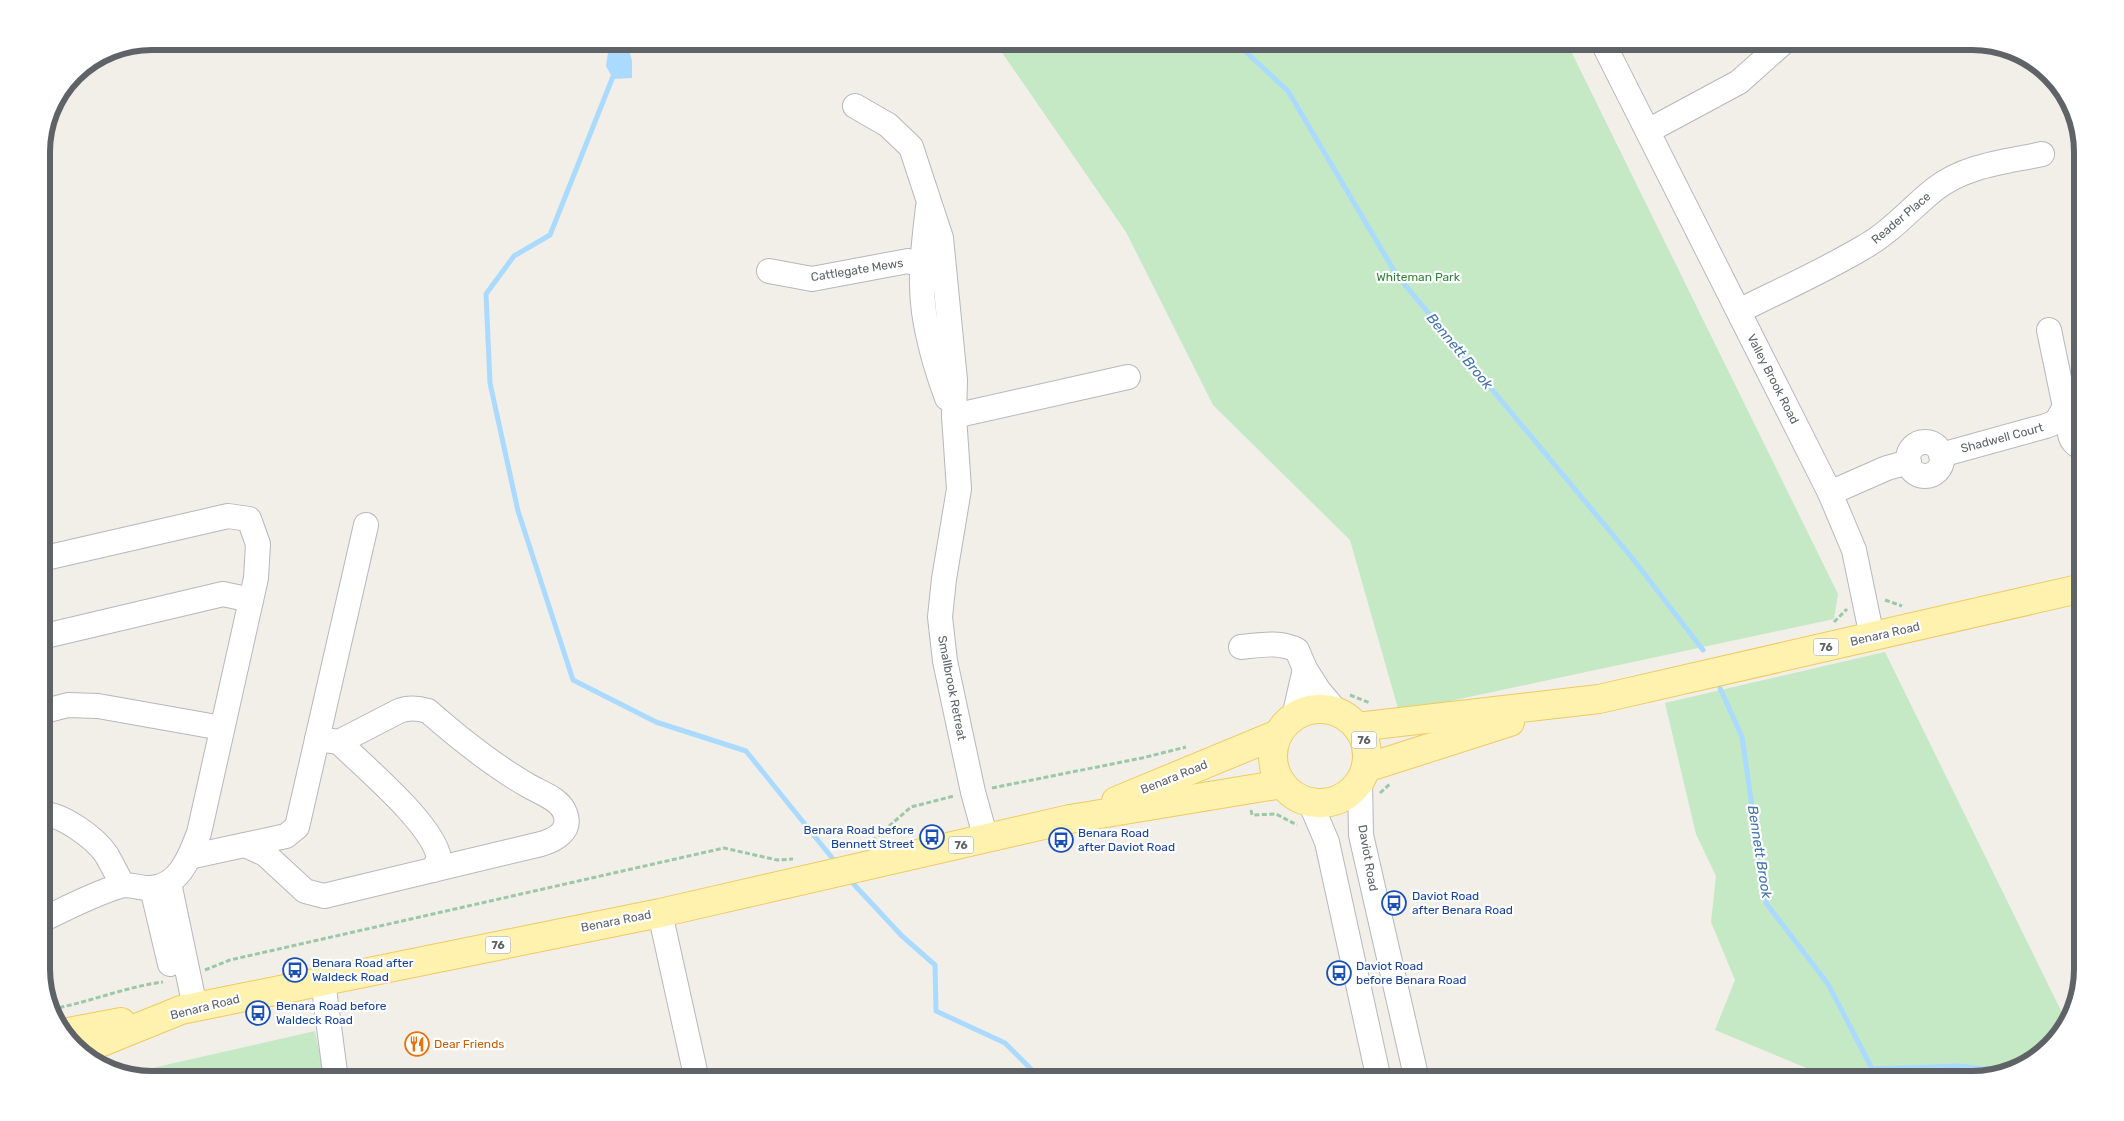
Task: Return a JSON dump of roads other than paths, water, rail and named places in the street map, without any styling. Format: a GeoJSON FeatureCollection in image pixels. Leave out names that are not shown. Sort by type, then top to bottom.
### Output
{"type":"FeatureCollection","features":[{"type":"Feature","properties":{"kind":"main road","name":"Benara Road"},"geometry":{"type":"LineString","coordinates":[[1347,720],[1569,704],[1608,697],[2074,590]]}},
{"type":"Feature","properties":{"kind":"main road","name":"Benara Road"},"geometry":{"type":"LineString","coordinates":[[1367,782],[1569,704]]}},
{"type":"Feature","properties":{"kind":"main road","name":"76"},"geometry":{"type":"LineString","coordinates":[[1286,726],[1308,711],[1322,709],[1347,720],[1364,739],[1367,753],[1367,782],[1338,799],[1324,803],[1310,802]]}},
{"type":"Feature","properties":{"kind":"main road","name":"Benara Road"},"geometry":{"type":"LineString","coordinates":[[1070,819],[1286,726]]}},
{"type":"Feature","properties":{"kind":"main road"},"geometry":{"type":"LineString","coordinates":[[1286,726],[1273,747],[1272,760],[1275,773],[1290,792],[1310,802]]}},
{"type":"Feature","properties":{"kind":"main road","name":"Benara Road"},"geometry":{"type":"LineString","coordinates":[[71,1031],[179,1012],[660,913],[1070,819],[1282,784]]}},
{"type":"Feature","properties":{"kind":"main road","name":"Benara Road"},"geometry":{"type":"LineString","coordinates":[[87,1048],[179,1012]]}},
{"type":"Feature","properties":{"kind":"street","name":"Valley Brook Road"},"geometry":{"type":"LineString","coordinates":[[1607,50],[1830,493],[1854,550],[1872,636]]}},
{"type":"Feature","properties":{"kind":"street"},"geometry":{"type":"LineString","coordinates":[[1648,131],[1739,82],[1775,50]]}},
{"type":"Feature","properties":{"kind":"street","name":"Smallbrook Retreat"},"geometry":{"type":"LineString","coordinates":[[855,106],[888,125],[911,147],[922,173],[928,203],[942,238],[955,380],[954,416],[959,489],[944,579],[940,617],[945,661],[973,792],[986,839]]}},
{"type":"Feature","properties":{"kind":"street","name":"Reader Place"},"geometry":{"type":"LineString","coordinates":[[1739,311],[1866,247],[1886,233],[1935,189],[1956,176],[1980,167],[2042,154]]}},
{"type":"Feature","properties":{"kind":"street","name":"Smallbrook Retreat"},"geometry":{"type":"LineString","coordinates":[[928,203],[922,266],[924,312],[939,377],[954,416]]}},
{"type":"Feature","properties":{"kind":"street","name":"Cattlegate Mews"},"geometry":{"type":"LineString","coordinates":[[769,271],[812,279],[908,261],[945,273]]}},
{"type":"Feature","properties":{"kind":"street","name":"Shadwell Court"},"geometry":{"type":"LineString","coordinates":[[1830,493],[1888,468],[1909,462],[1914,472],[1919,475],[1931,475],[1940,467],[1941,455],[2056,422],[2071,420],[2065,407],[2049,330]]}},
{"type":"Feature","properties":{"kind":"street"},"geometry":{"type":"LineString","coordinates":[[954,416],[1128,378]]}},
{"type":"Feature","properties":{"kind":"street"},"geometry":{"type":"LineString","coordinates":[[2071,420],[2069,431],[2074,444]]}},
{"type":"Feature","properties":{"kind":"street"},"geometry":{"type":"LineString","coordinates":[[50,557],[228,516],[249,519],[258,544],[256,578],[199,833],[186,866],[161,885],[122,885],[50,916]]}},
{"type":"Feature","properties":{"kind":"street"},"geometry":{"type":"LineString","coordinates":[[189,857],[286,836],[297,827],[328,741],[366,525]]}},
{"type":"Feature","properties":{"kind":"street"},"geometry":{"type":"LineString","coordinates":[[50,635],[223,594],[251,600]]}},
{"type":"Feature","properties":{"kind":"street"},"geometry":{"type":"LineString","coordinates":[[1241,647],[1276,644],[1289,646],[1297,650],[1305,669],[1319,691],[1347,720]]}},
{"type":"Feature","properties":{"kind":"street"},"geometry":{"type":"LineString","coordinates":[[1286,726],[1305,669]]}},
{"type":"Feature","properties":{"kind":"street"},"geometry":{"type":"LineString","coordinates":[[50,710],[68,705],[98,706],[222,728]]}},
{"type":"Feature","properties":{"kind":"street"},"geometry":{"type":"LineString","coordinates":[[245,845],[265,854],[305,891],[324,896],[556,839],[565,828],[566,813],[552,798],[522,782],[481,755],[428,711],[423,709],[410,708],[399,711],[328,741]]}},
{"type":"Feature","properties":{"kind":"street"},"geometry":{"type":"LineString","coordinates":[[328,741],[390,789],[422,826],[438,851],[440,858],[433,870]]}},
{"type":"Feature","properties":{"kind":"street","name":"Daviot Road"},"geometry":{"type":"LineString","coordinates":[[1367,782],[1362,835],[1414,1071]]}},
{"type":"Feature","properties":{"kind":"street"},"geometry":{"type":"LineString","coordinates":[[1310,802],[1327,842],[1377,1071]]}},
{"type":"Feature","properties":{"kind":"street"},"geometry":{"type":"LineString","coordinates":[[50,815],[70,822],[105,853],[122,885]]}},
{"type":"Feature","properties":{"kind":"street"},"geometry":{"type":"LineString","coordinates":[[161,885],[181,979],[179,1012]]}},
{"type":"Feature","properties":{"kind":"street"},"geometry":{"type":"LineString","coordinates":[[660,913],[695,1071]]}},
{"type":"Feature","properties":{"kind":"street"},"geometry":{"type":"LineString","coordinates":[[323,981],[335,1071]]}},
{"type":"Feature","properties":{"kind":"water"},"geometry":{"type":"Polygon","coordinates":[[[608,50],[629,50],[632,61],[632,78],[613,79],[606,66],[608,50]]]}},
{"type":"Feature","properties":{"kind":"waterway","name":"Bennett Brook"},"geometry":{"type":"LineString","coordinates":[[1244,50],[1288,91],[1396,274],[1633,559],[1703,650]]}},
{"type":"Feature","properties":{"kind":"waterway"},"geometry":{"type":"LineString","coordinates":[[614,74],[550,235],[514,256],[486,294],[490,383],[518,511],[573,680],[656,722],[746,751],[837,864]]}},
{"type":"Feature","properties":{"kind":"waterway","name":"Bennett Brook"},"geometry":{"type":"LineString","coordinates":[[1720,688],[1742,737],[1766,903],[1828,984],[1873,1071]]}},
{"type":"Feature","properties":{"kind":"waterway"},"geometry":{"type":"LineString","coordinates":[[848,878],[902,936],[935,965],[936,1011],[1005,1043],[1033,1071]]}},
{"type":"Feature","properties":{"kind":"waterway"},"geometry":{"type":"LineString","coordinates":[[1872,1069],[1959,1066],[1989,1069]]}},
{"type":"Feature","properties":{"kind":"place","name":"Benara Road before Bennett Street"},"geometry":{"type":"Point","coordinates":[932,837]}},
{"type":"Feature","properties":{"kind":"place","name":"Benara Road after Daviot Road"},"geometry":{"type":"Point","coordinates":[1061,840]}},
{"type":"Feature","properties":{"kind":"place","name":"Daviot Road after Benara Road"},"geometry":{"type":"Point","coordinates":[1394,903]}},
{"type":"Feature","properties":{"kind":"place","name":"Benara Road after Waldeck Road"},"geometry":{"type":"Point","coordinates":[295,970]}},
{"type":"Feature","properties":{"kind":"place","name":"Daviot Road before Benara Road"},"geometry":{"type":"Point","coordinates":[1339,973]}},
{"type":"Feature","properties":{"kind":"place","name":"Benara Road before Waldeck Road"},"geometry":{"type":"Point","coordinates":[258,1013]}},
{"type":"Feature","properties":{"kind":"place","name":"Dear Friends"},"geometry":{"type":"Point","coordinates":[417,1044]}},
{"type":"Feature","properties":{"kind":"park label","name":"Whiteman Park"},"geometry":{"type":"Point","coordinates":[1418,277]}}]}
